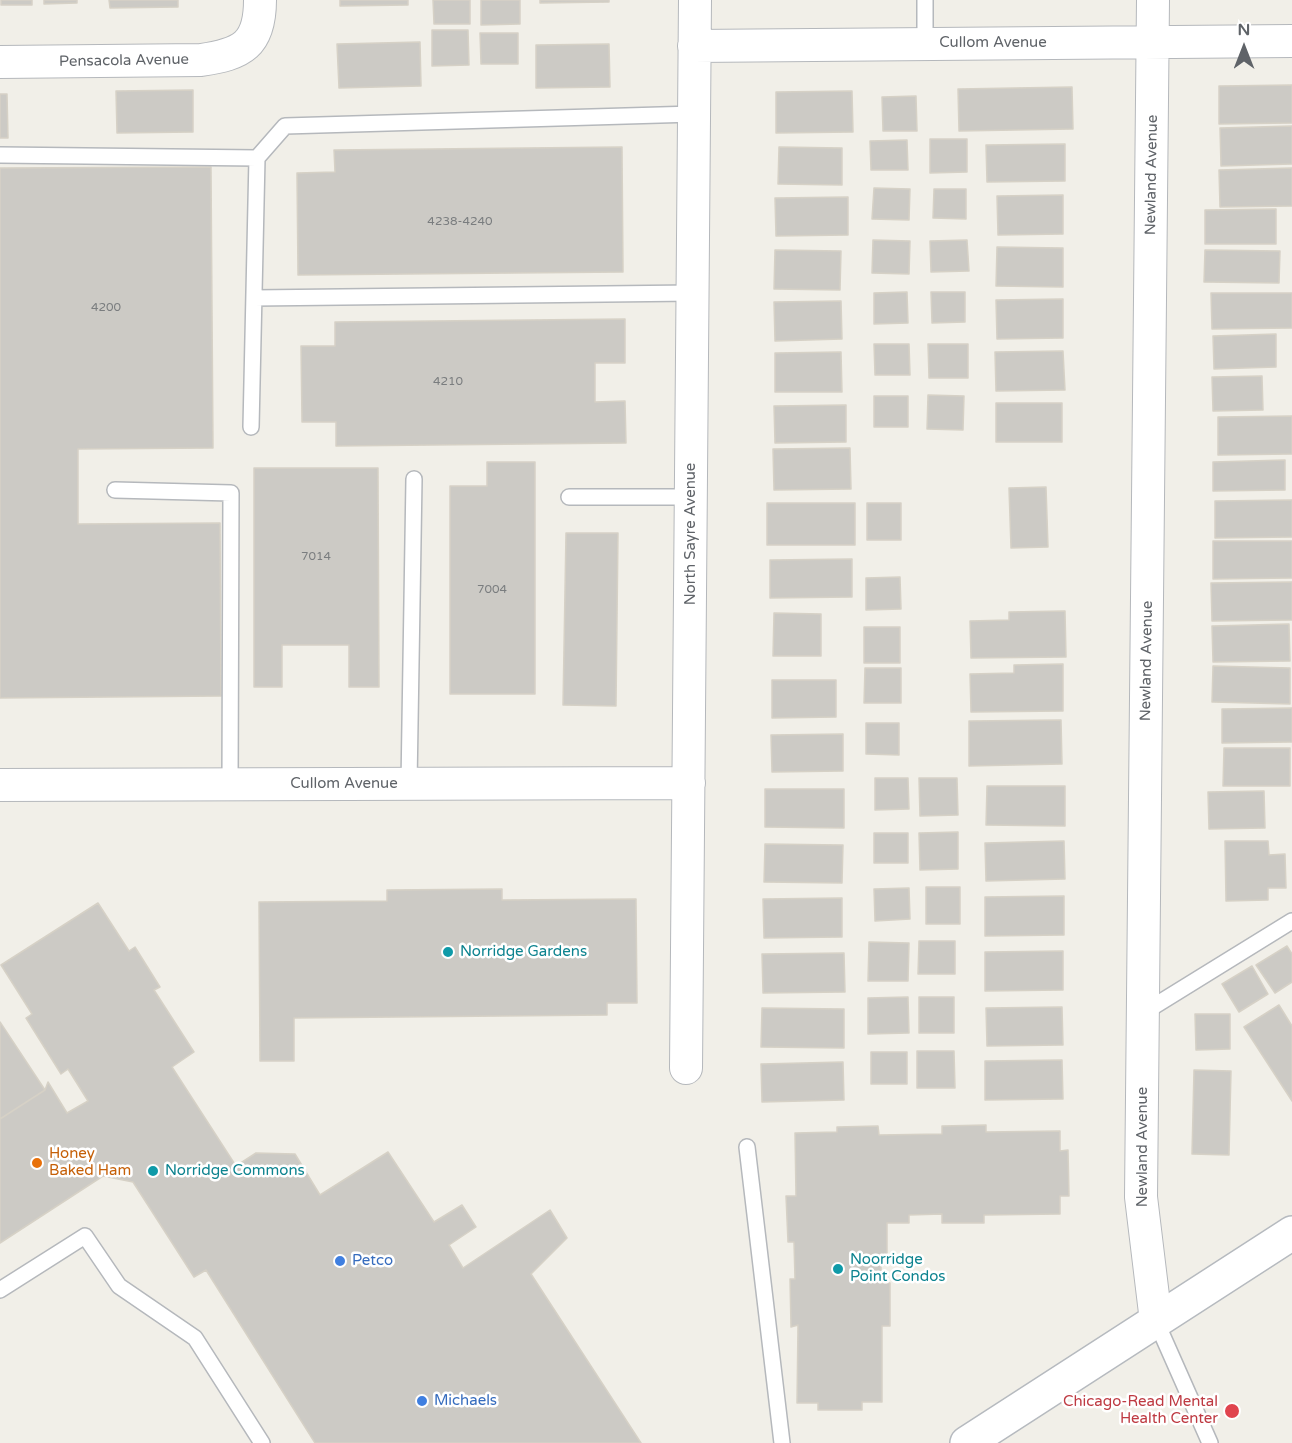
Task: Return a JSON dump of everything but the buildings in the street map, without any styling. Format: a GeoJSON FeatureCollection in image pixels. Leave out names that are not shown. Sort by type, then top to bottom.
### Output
{"type":"FeatureCollection","features":[{"type":"Feature","properties":{"kind":"main road"},"geometry":{"type":"LineString","coordinates":[[968,1443],[1292,1233]]}},
{"type":"Feature","properties":{"kind":"street","name":"Pensacola Avenue"},"geometry":{"type":"LineString","coordinates":[[0,62],[201,60],[233,54],[245,46],[254,35],[261,0]]}},
{"type":"Feature","properties":{"kind":"street","name":"North Sayre Avenue"},"geometry":{"type":"LineString","coordinates":[[686,1068],[695,0]]}},
{"type":"Feature","properties":{"kind":"street","name":"Newland Avenue"},"geometry":{"type":"LineString","coordinates":[[1153,0],[1141,1197],[1156,1321]]}},
{"type":"Feature","properties":{"kind":"street","name":"Cullom Avenue"},"geometry":{"type":"LineString","coordinates":[[694,46],[1292,41]]}},
{"type":"Feature","properties":{"kind":"street","name":"Cullom Avenue"},"geometry":{"type":"LineString","coordinates":[[0,785],[689,783]]}},
{"type":"Feature","properties":{"kind":"lane"},"geometry":{"type":"LineString","coordinates":[[925,0],[925,44]]}},
{"type":"Feature","properties":{"kind":"lane"},"geometry":{"type":"LineString","coordinates":[[251,427],[257,158],[285,126],[694,114]]}},
{"type":"Feature","properties":{"kind":"lane"},"geometry":{"type":"LineString","coordinates":[[0,155],[257,158]]}},
{"type":"Feature","properties":{"kind":"lane"},"geometry":{"type":"LineString","coordinates":[[254,298],[693,293]]}},
{"type":"Feature","properties":{"kind":"lane"},"geometry":{"type":"LineString","coordinates":[[409,784],[414,479]]}},
{"type":"Feature","properties":{"kind":"lane"},"geometry":{"type":"LineString","coordinates":[[115,490],[231,493],[230,784]]}},
{"type":"Feature","properties":{"kind":"lane"},"geometry":{"type":"LineString","coordinates":[[569,497],[691,497]]}},
{"type":"Feature","properties":{"kind":"lane"},"geometry":{"type":"LineString","coordinates":[[1143,1013],[1292,921]]}},
{"type":"Feature","properties":{"kind":"lane"},"geometry":{"type":"LineString","coordinates":[[747,1146],[782,1443]]}},
{"type":"Feature","properties":{"kind":"lane"},"geometry":{"type":"LineString","coordinates":[[0,1290],[86,1236],[119,1286],[195,1338],[262,1443]]}},
{"type":"Feature","properties":{"kind":"lane"},"geometry":{"type":"LineString","coordinates":[[1156,1321],[1210,1443]]}},
{"type":"Feature","properties":{"kind":"place","name":"Norridge Gardens"},"geometry":{"type":"Point","coordinates":[448,952]}},
{"type":"Feature","properties":{"kind":"place","name":"Honey Baked Ham"},"geometry":{"type":"Point","coordinates":[37,1163]}},
{"type":"Feature","properties":{"kind":"place","name":"Norridge Commons"},"geometry":{"type":"Point","coordinates":[153,1171]}},
{"type":"Feature","properties":{"kind":"place","name":"Petco"},"geometry":{"type":"Point","coordinates":[340,1261]}},
{"type":"Feature","properties":{"kind":"place","name":"Noorridge Point Condos"},"geometry":{"type":"Point","coordinates":[838,1269]}},
{"type":"Feature","properties":{"kind":"place","name":"Michaels"},"geometry":{"type":"Point","coordinates":[422,1401]}},
{"type":"Feature","properties":{"kind":"place","name":"Chicago-Read Mental Health Center"},"geometry":{"type":"Point","coordinates":[1232,1411]}}]}
